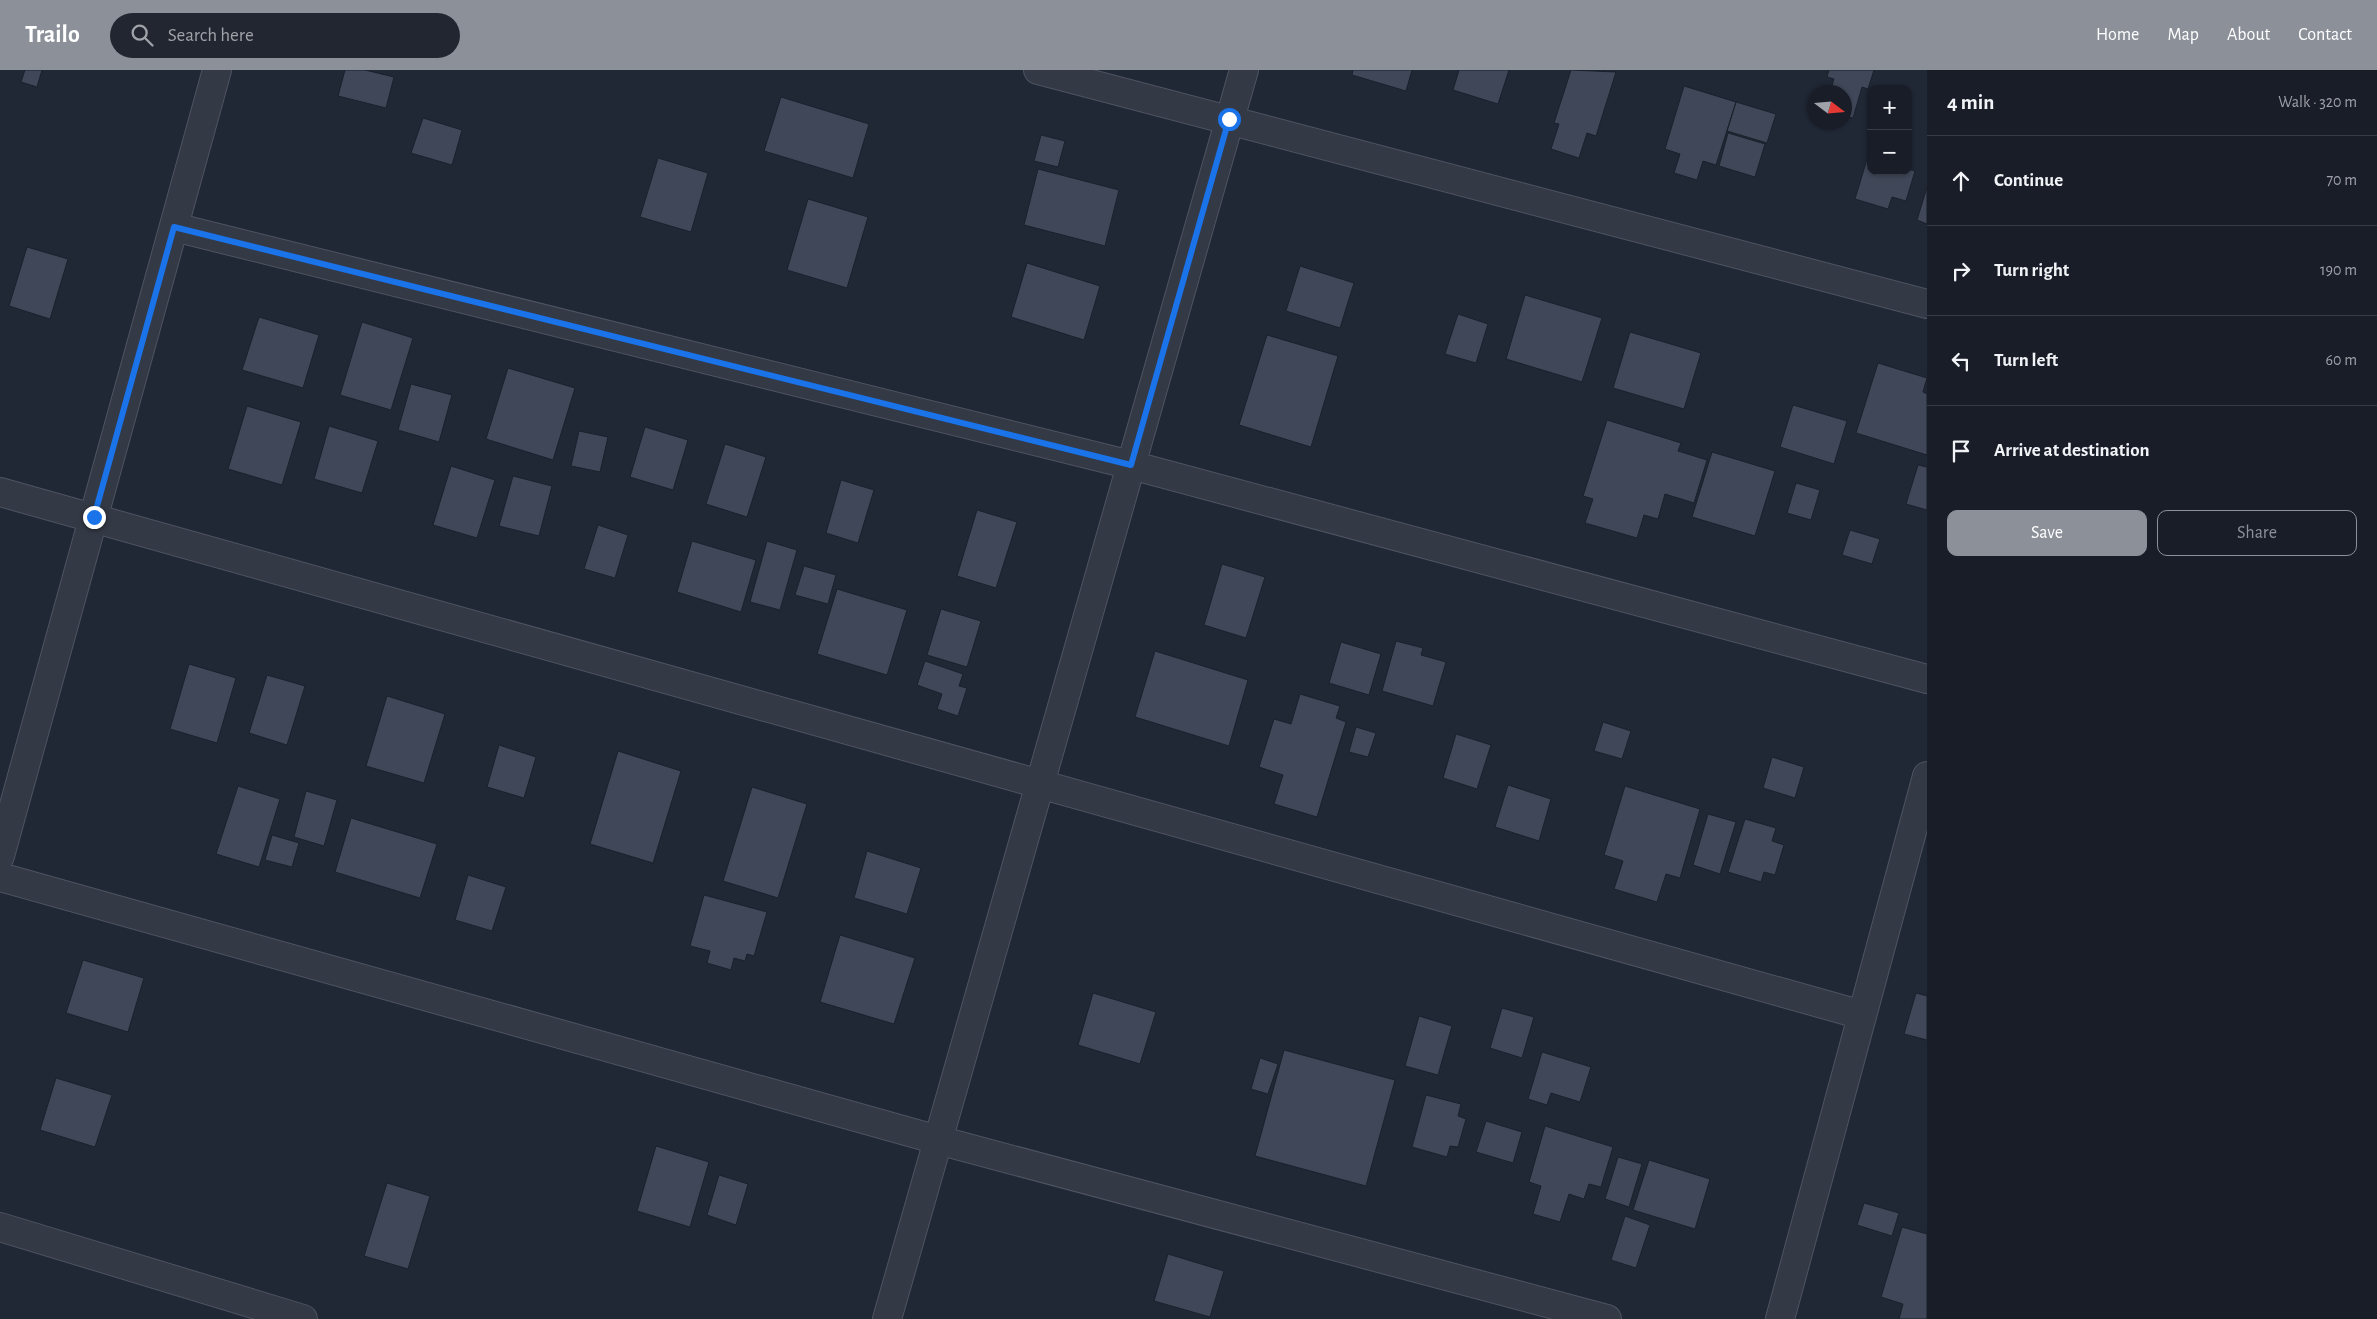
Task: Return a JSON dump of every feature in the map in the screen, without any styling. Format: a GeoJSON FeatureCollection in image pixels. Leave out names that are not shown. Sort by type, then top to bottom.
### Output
{"type":"FeatureCollection","features":[{"type":"Feature","properties":{"kind":"street"},"geometry":{"type":"LineString","coordinates":[[0,856],[217,70]]}},
{"type":"Feature","properties":{"kind":"street"},"geometry":{"type":"LineString","coordinates":[[1038,70],[1927,304]]}},
{"type":"Feature","properties":{"kind":"street"},"geometry":{"type":"LineString","coordinates":[[887,1319],[1244,70]]}},
{"type":"Feature","properties":{"kind":"street"},"geometry":{"type":"LineString","coordinates":[[174,227],[1131,465],[1927,679]]}},
{"type":"Feature","properties":{"kind":"street"},"geometry":{"type":"LineString","coordinates":[[0,492],[1862,1015]]}},
{"type":"Feature","properties":{"kind":"street"},"geometry":{"type":"LineString","coordinates":[[1780,1319],[1927,776]]}},
{"type":"Feature","properties":{"kind":"street"},"geometry":{"type":"LineString","coordinates":[[0,878],[938,1140],[1607,1319]]}},
{"type":"Feature","properties":{"kind":"street"},"geometry":{"type":"LineString","coordinates":[[0,1227],[303,1319]]}},
{"type":"Feature","properties":{"kind":"building"},"geometry":{"type":"Polygon","coordinates":[[[25,70],[42,70],[37,87],[21,82],[25,70]]]}},
{"type":"Feature","properties":{"kind":"building"},"geometry":{"type":"Polygon","coordinates":[[[345,70],[365,70],[394,77],[386,108],[338,96],[345,70]]]}},
{"type":"Feature","properties":{"kind":"building"},"geometry":{"type":"Polygon","coordinates":[[[1353,70],[1412,70],[1406,91],[1352,75],[1353,70]]]}},
{"type":"Feature","properties":{"kind":"building"},"geometry":{"type":"Polygon","coordinates":[[[1459,70],[1509,70],[1498,104],[1453,90],[1459,70]]]}},
{"type":"Feature","properties":{"kind":"building"},"geometry":{"type":"Polygon","coordinates":[[[1571,70],[1616,72],[1596,136],[1587,133],[1579,158],[1551,149],[1559,124],[1554,123],[1571,70]]]}},
{"type":"Feature","properties":{"kind":"building"},"geometry":{"type":"Polygon","coordinates":[[[1829,70],[1874,70],[1867,89],[1862,87],[1853,118],[1852,85],[1832,85],[1834,79],[1827,77],[1829,70]]]}},
{"type":"Feature","properties":{"kind":"building"},"geometry":{"type":"Polygon","coordinates":[[[1684,86],[1736,102],[1716,165],[1703,161],[1697,180],[1674,173],[1680,154],[1665,149],[1684,86]]]}},
{"type":"Feature","properties":{"kind":"building"},"geometry":{"type":"Polygon","coordinates":[[[781,97],[869,124],[853,178],[764,151],[781,97]]]}},
{"type":"Feature","properties":{"kind":"building"},"geometry":{"type":"Polygon","coordinates":[[[1736,102],[1776,114],[1767,143],[1727,131],[1736,102]]]}},
{"type":"Feature","properties":{"kind":"building"},"geometry":{"type":"Polygon","coordinates":[[[423,118],[462,130],[452,165],[411,153],[423,118]]]}},
{"type":"Feature","properties":{"kind":"building"},"geometry":{"type":"Polygon","coordinates":[[[1728,133],[1765,144],[1755,177],[1719,166],[1728,133]]]}},
{"type":"Feature","properties":{"kind":"building"},"geometry":{"type":"Polygon","coordinates":[[[1041,135],[1065,141],[1058,167],[1034,161],[1041,135]]]}},
{"type":"Feature","properties":{"kind":"building"},"geometry":{"type":"Polygon","coordinates":[[[658,158],[708,173],[691,232],[640,217],[658,158]]]}},
{"type":"Feature","properties":{"kind":"building"},"geometry":{"type":"Polygon","coordinates":[[[1867,159],[1867,175],[1912,175],[1912,170],[1915,171],[1906,201],[1892,197],[1888,209],[1855,199],[1867,159]]]}},
{"type":"Feature","properties":{"kind":"building"},"geometry":{"type":"Polygon","coordinates":[[[1038,169],[1119,190],[1105,246],[1024,225],[1038,169]]]}},
{"type":"Feature","properties":{"kind":"building"},"geometry":{"type":"Polygon","coordinates":[[[1927,187],[1927,224],[1917,220],[1927,187]]]}},
{"type":"Feature","properties":{"kind":"building"},"geometry":{"type":"Polygon","coordinates":[[[808,199],[868,217],[847,288],[787,270],[808,199]]]}},
{"type":"Feature","properties":{"kind":"building"},"geometry":{"type":"Polygon","coordinates":[[[27,247],[68,259],[50,319],[9,306],[27,247]]]}},
{"type":"Feature","properties":{"kind":"building"},"geometry":{"type":"Polygon","coordinates":[[[1027,263],[1100,286],[1084,340],[1011,317],[1027,263]]]}},
{"type":"Feature","properties":{"kind":"building"},"geometry":{"type":"Polygon","coordinates":[[[1300,266],[1354,283],[1340,328],[1286,311],[1300,266]]]}},
{"type":"Feature","properties":{"kind":"building"},"geometry":{"type":"Polygon","coordinates":[[[1525,295],[1602,318],[1582,382],[1506,359],[1525,295]]]}},
{"type":"Feature","properties":{"kind":"building"},"geometry":{"type":"Polygon","coordinates":[[[1458,314],[1488,324],[1476,363],[1445,354],[1458,314]]]}},
{"type":"Feature","properties":{"kind":"building"},"geometry":{"type":"Polygon","coordinates":[[[259,317],[319,335],[303,388],[242,370],[259,317]]]}},
{"type":"Feature","properties":{"kind":"building"},"geometry":{"type":"Polygon","coordinates":[[[362,322],[413,338],[391,410],[340,395],[362,322]]]}},
{"type":"Feature","properties":{"kind":"building"},"geometry":{"type":"Polygon","coordinates":[[[1630,332],[1701,353],[1684,409],[1613,388],[1630,332]]]}},
{"type":"Feature","properties":{"kind":"building"},"geometry":{"type":"Polygon","coordinates":[[[1267,335],[1338,356],[1311,447],[1239,425],[1267,335]]]}},
{"type":"Feature","properties":{"kind":"building"},"geometry":{"type":"Polygon","coordinates":[[[1878,363],[1927,378],[1923,392],[1927,394],[1927,455],[1856,433],[1878,363]]]}},
{"type":"Feature","properties":{"kind":"building"},"geometry":{"type":"Polygon","coordinates":[[[508,368],[575,388],[553,460],[486,439],[508,368]]]}},
{"type":"Feature","properties":{"kind":"building"},"geometry":{"type":"Polygon","coordinates":[[[411,384],[452,395],[439,442],[398,430],[411,384]]]}},
{"type":"Feature","properties":{"kind":"building"},"geometry":{"type":"Polygon","coordinates":[[[1793,405],[1847,421],[1834,464],[1780,447],[1793,405]]]}},
{"type":"Feature","properties":{"kind":"building"},"geometry":{"type":"Polygon","coordinates":[[[247,406],[301,422],[282,485],[228,469],[247,406]]]}},
{"type":"Feature","properties":{"kind":"building"},"geometry":{"type":"Polygon","coordinates":[[[1607,420],[1681,443],[1678,451],[1707,460],[1694,503],[1665,494],[1658,519],[1644,515],[1637,538],[1585,523],[1593,499],[1583,496],[1607,420]]]}},
{"type":"Feature","properties":{"kind":"building"},"geometry":{"type":"Polygon","coordinates":[[[329,426],[378,441],[362,493],[314,479],[329,426]]]}},
{"type":"Feature","properties":{"kind":"building"},"geometry":{"type":"Polygon","coordinates":[[[645,427],[688,440],[673,490],[630,477],[645,427]]]}},
{"type":"Feature","properties":{"kind":"building"},"geometry":{"type":"Polygon","coordinates":[[[579,431],[608,437],[600,472],[571,466],[579,431]]]}},
{"type":"Feature","properties":{"kind":"building"},"geometry":{"type":"Polygon","coordinates":[[[725,444],[766,457],[747,517],[706,504],[725,444]]]}},
{"type":"Feature","properties":{"kind":"building"},"geometry":{"type":"Polygon","coordinates":[[[1712,452],[1775,471],[1755,536],[1692,517],[1712,452]]]}},
{"type":"Feature","properties":{"kind":"building"},"geometry":{"type":"Polygon","coordinates":[[[1918,465],[1927,467],[1927,510],[1906,504],[1918,465]]]}},
{"type":"Feature","properties":{"kind":"building"},"geometry":{"type":"Polygon","coordinates":[[[451,466],[495,480],[477,538],[433,525],[451,466]]]}},
{"type":"Feature","properties":{"kind":"building"},"geometry":{"type":"Polygon","coordinates":[[[513,476],[552,486],[539,536],[499,526],[513,476]]]}},
{"type":"Feature","properties":{"kind":"building"},"geometry":{"type":"Polygon","coordinates":[[[841,480],[874,490],[858,543],[826,533],[841,480]]]}},
{"type":"Feature","properties":{"kind":"building"},"geometry":{"type":"Polygon","coordinates":[[[1796,483],[1820,490],[1811,520],[1787,513],[1796,483]]]}},
{"type":"Feature","properties":{"kind":"building"},"geometry":{"type":"Polygon","coordinates":[[[977,510],[1017,522],[996,588],[957,576],[977,510]]]}},
{"type":"Feature","properties":{"kind":"building"},"geometry":{"type":"Polygon","coordinates":[[[598,525],[628,535],[615,578],[584,569],[598,525]]]}},
{"type":"Feature","properties":{"kind":"building"},"geometry":{"type":"Polygon","coordinates":[[[1850,530],[1880,539],[1872,564],[1842,555],[1850,530]]]}},
{"type":"Feature","properties":{"kind":"building"},"geometry":{"type":"Polygon","coordinates":[[[692,541],[756,560],[741,612],[677,592],[692,541]]]}},
{"type":"Feature","properties":{"kind":"building"},"geometry":{"type":"Polygon","coordinates":[[[767,541],[797,550],[780,610],[750,602],[767,541]]]}},
{"type":"Feature","properties":{"kind":"building"},"geometry":{"type":"Polygon","coordinates":[[[1222,564],[1265,577],[1246,638],[1204,625],[1222,564]]]}},
{"type":"Feature","properties":{"kind":"building"},"geometry":{"type":"Polygon","coordinates":[[[804,566],[836,575],[828,604],[795,595],[804,566]]]}},
{"type":"Feature","properties":{"kind":"building"},"geometry":{"type":"Polygon","coordinates":[[[837,589],[907,610],[887,675],[817,654],[837,589]]]}},
{"type":"Feature","properties":{"kind":"building"},"geometry":{"type":"Polygon","coordinates":[[[941,609],[981,621],[967,667],[927,655],[941,609]]]}},
{"type":"Feature","properties":{"kind":"building"},"geometry":{"type":"Polygon","coordinates":[[[1396,641],[1423,648],[1421,655],[1446,662],[1433,706],[1382,691],[1396,641]]]}},
{"type":"Feature","properties":{"kind":"building"},"geometry":{"type":"Polygon","coordinates":[[[1341,642],[1381,654],[1369,695],[1329,683],[1341,642]]]}},
{"type":"Feature","properties":{"kind":"building"},"geometry":{"type":"Polygon","coordinates":[[[1155,651],[1248,680],[1229,746],[1135,717],[1155,651]]]}},
{"type":"Feature","properties":{"kind":"building"},"geometry":{"type":"Polygon","coordinates":[[[925,661],[963,674],[959,686],[967,688],[958,716],[937,709],[942,694],[917,685],[925,661]]]}},
{"type":"Feature","properties":{"kind":"building"},"geometry":{"type":"Polygon","coordinates":[[[189,664],[236,678],[217,743],[170,729],[189,664]]]}},
{"type":"Feature","properties":{"kind":"building"},"geometry":{"type":"Polygon","coordinates":[[[267,675],[305,686],[287,745],[249,733],[267,675]]]}},
{"type":"Feature","properties":{"kind":"building"},"geometry":{"type":"Polygon","coordinates":[[[1300,694],[1340,706],[1336,718],[1346,722],[1317,817],[1274,804],[1283,775],[1259,767],[1274,719],[1291,724],[1300,694]]]}},
{"type":"Feature","properties":{"kind":"building"},"geometry":{"type":"Polygon","coordinates":[[[387,696],[445,714],[424,783],[366,766],[387,696]]]}},
{"type":"Feature","properties":{"kind":"building"},"geometry":{"type":"Polygon","coordinates":[[[1603,722],[1631,731],[1622,759],[1594,751],[1603,722]]]}},
{"type":"Feature","properties":{"kind":"building"},"geometry":{"type":"Polygon","coordinates":[[[1356,727],[1376,733],[1368,757],[1349,752],[1356,727]]]}},
{"type":"Feature","properties":{"kind":"building"},"geometry":{"type":"Polygon","coordinates":[[[1456,734],[1491,745],[1477,789],[1443,778],[1456,734]]]}},
{"type":"Feature","properties":{"kind":"building"},"geometry":{"type":"Polygon","coordinates":[[[499,745],[536,757],[524,798],[487,787],[499,745]]]}},
{"type":"Feature","properties":{"kind":"building"},"geometry":{"type":"Polygon","coordinates":[[[618,751],[681,771],[653,863],[590,844],[618,751]]]}},
{"type":"Feature","properties":{"kind":"building"},"geometry":{"type":"Polygon","coordinates":[[[1772,757],[1804,767],[1795,798],[1763,788],[1772,757]]]}},
{"type":"Feature","properties":{"kind":"building"},"geometry":{"type":"Polygon","coordinates":[[[1508,785],[1551,799],[1539,841],[1495,827],[1508,785]]]}},
{"type":"Feature","properties":{"kind":"building"},"geometry":{"type":"Polygon","coordinates":[[[238,786],[280,799],[259,867],[216,854],[238,786]]]}},
{"type":"Feature","properties":{"kind":"building"},"geometry":{"type":"Polygon","coordinates":[[[1625,786],[1700,809],[1680,878],[1666,874],[1657,902],[1614,889],[1623,861],[1604,855],[1625,786]]]}},
{"type":"Feature","properties":{"kind":"building"},"geometry":{"type":"Polygon","coordinates":[[[752,787],[807,804],[778,898],[723,881],[752,787]]]}},
{"type":"Feature","properties":{"kind":"building"},"geometry":{"type":"Polygon","coordinates":[[[306,791],[337,800],[324,846],[294,837],[306,791]]]}},
{"type":"Feature","properties":{"kind":"building"},"geometry":{"type":"Polygon","coordinates":[[[1708,814],[1736,822],[1720,874],[1693,865],[1708,814]]]}},
{"type":"Feature","properties":{"kind":"building"},"geometry":{"type":"Polygon","coordinates":[[[351,818],[437,844],[420,898],[335,872],[351,818]]]}},
{"type":"Feature","properties":{"kind":"building"},"geometry":{"type":"Polygon","coordinates":[[[1745,819],[1776,828],[1772,841],[1784,845],[1775,875],[1764,872],[1761,882],[1728,872],[1745,819]]]}},
{"type":"Feature","properties":{"kind":"building"},"geometry":{"type":"Polygon","coordinates":[[[272,835],[299,843],[292,867],[265,860],[272,835]]]}},
{"type":"Feature","properties":{"kind":"building"},"geometry":{"type":"Polygon","coordinates":[[[867,851],[921,868],[907,914],[854,898],[867,851]]]}},
{"type":"Feature","properties":{"kind":"building"},"geometry":{"type":"Polygon","coordinates":[[[468,875],[506,887],[492,931],[455,920],[468,875]]]}},
{"type":"Feature","properties":{"kind":"building"},"geometry":{"type":"Polygon","coordinates":[[[704,895],[767,912],[754,956],[747,954],[745,961],[734,958],[731,970],[707,963],[710,951],[690,946],[704,895]]]}},
{"type":"Feature","properties":{"kind":"building"},"geometry":{"type":"Polygon","coordinates":[[[840,935],[915,958],[894,1024],[820,1002],[840,935]]]}},
{"type":"Feature","properties":{"kind":"building"},"geometry":{"type":"Polygon","coordinates":[[[83,960],[144,978],[128,1032],[66,1013],[83,960]]]}},
{"type":"Feature","properties":{"kind":"building"},"geometry":{"type":"Polygon","coordinates":[[[1093,993],[1156,1012],[1140,1064],[1078,1045],[1093,993]]]}},
{"type":"Feature","properties":{"kind":"building"},"geometry":{"type":"Polygon","coordinates":[[[1916,993],[1927,996],[1927,1040],[1904,1034],[1916,993]]]}},
{"type":"Feature","properties":{"kind":"building"},"geometry":{"type":"Polygon","coordinates":[[[1502,1008],[1534,1017],[1522,1058],[1490,1048],[1502,1008]]]}},
{"type":"Feature","properties":{"kind":"building"},"geometry":{"type":"Polygon","coordinates":[[[1419,1016],[1452,1026],[1438,1075],[1405,1066],[1419,1016]]]}},
{"type":"Feature","properties":{"kind":"building"},"geometry":{"type":"Polygon","coordinates":[[[1284,1050],[1395,1080],[1366,1186],[1255,1156],[1284,1050]]]}},
{"type":"Feature","properties":{"kind":"building"},"geometry":{"type":"Polygon","coordinates":[[[1542,1052],[1591,1067],[1580,1102],[1551,1093],[1547,1105],[1528,1099],[1542,1052]]]}},
{"type":"Feature","properties":{"kind":"building"},"geometry":{"type":"Polygon","coordinates":[[[1260,1058],[1278,1064],[1268,1094],[1251,1089],[1260,1058]]]}},
{"type":"Feature","properties":{"kind":"building"},"geometry":{"type":"Polygon","coordinates":[[[56,1078],[112,1095],[95,1147],[40,1130],[56,1078]]]}},
{"type":"Feature","properties":{"kind":"building"},"geometry":{"type":"Polygon","coordinates":[[[1426,1095],[1461,1104],[1458,1116],[1466,1119],[1458,1147],[1450,1146],[1447,1157],[1412,1147],[1426,1095]]]}},
{"type":"Feature","properties":{"kind":"building"},"geometry":{"type":"Polygon","coordinates":[[[1486,1121],[1522,1132],[1513,1163],[1476,1152],[1486,1121]]]}},
{"type":"Feature","properties":{"kind":"building"},"geometry":{"type":"Polygon","coordinates":[[[1545,1126],[1613,1147],[1601,1187],[1589,1184],[1584,1199],[1569,1194],[1560,1222],[1533,1214],[1541,1186],[1529,1182],[1545,1126]]]}},
{"type":"Feature","properties":{"kind":"building"},"geometry":{"type":"Polygon","coordinates":[[[656,1146],[709,1162],[690,1227],[637,1211],[656,1146]]]}},
{"type":"Feature","properties":{"kind":"building"},"geometry":{"type":"Polygon","coordinates":[[[1618,1157],[1642,1164],[1629,1207],[1605,1199],[1618,1157]]]}},
{"type":"Feature","properties":{"kind":"building"},"geometry":{"type":"Polygon","coordinates":[[[1649,1160],[1710,1179],[1695,1229],[1633,1210],[1649,1160]]]}},
{"type":"Feature","properties":{"kind":"building"},"geometry":{"type":"Polygon","coordinates":[[[719,1175],[748,1184],[736,1225],[707,1215],[719,1175]]]}},
{"type":"Feature","properties":{"kind":"building"},"geometry":{"type":"Polygon","coordinates":[[[387,1183],[430,1196],[408,1269],[364,1256],[387,1183]]]}},
{"type":"Feature","properties":{"kind":"building"},"geometry":{"type":"Polygon","coordinates":[[[1864,1203],[1899,1213],[1892,1236],[1857,1225],[1864,1203]]]}},
{"type":"Feature","properties":{"kind":"building"},"geometry":{"type":"Polygon","coordinates":[[[1625,1216],[1650,1225],[1636,1268],[1611,1260],[1625,1216]]]}},
{"type":"Feature","properties":{"kind":"building"},"geometry":{"type":"Polygon","coordinates":[[[1902,1227],[1927,1234],[1927,1319],[1899,1319],[1903,1304],[1881,1297],[1902,1227]]]}},
{"type":"Feature","properties":{"kind":"building"},"geometry":{"type":"Polygon","coordinates":[[[1168,1254],[1224,1271],[1210,1317],[1154,1301],[1168,1254]]]}},
{"type":"Feature","properties":{"kind":"route"},"geometry":{"type":"LineString","coordinates":[[94,517],[174,227],[1131,465],[1229,119]]}}]}
